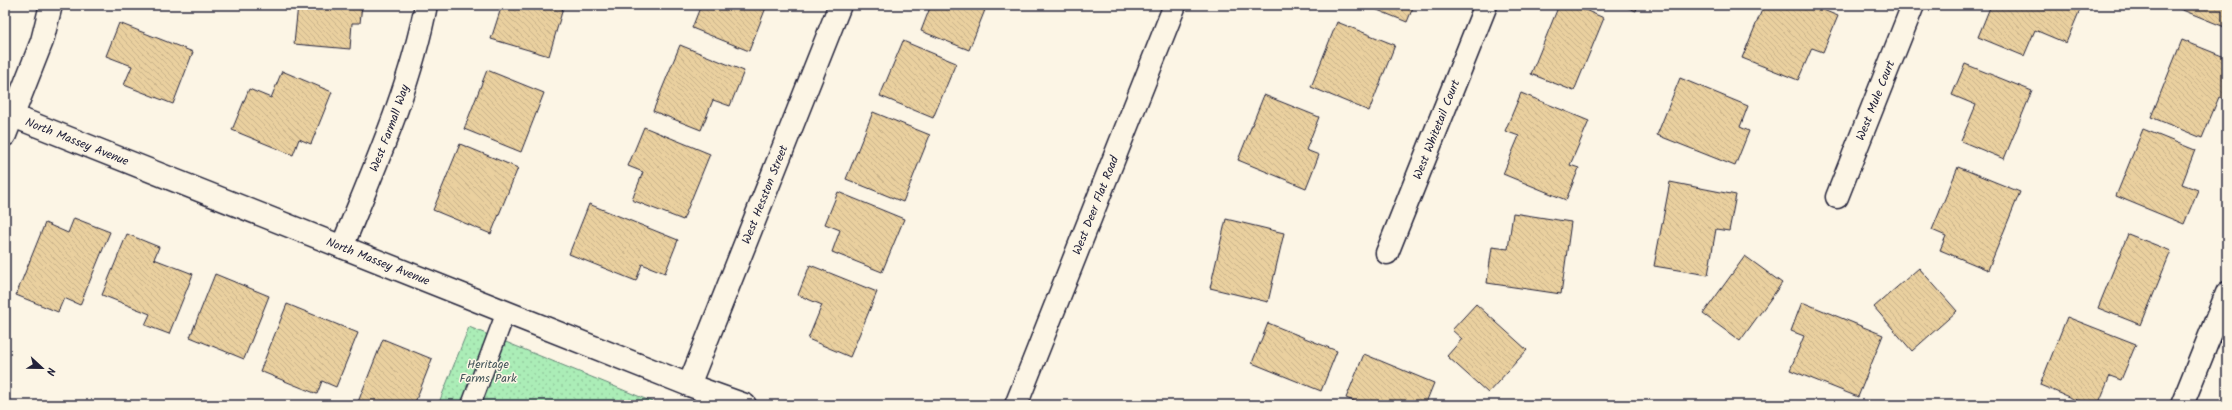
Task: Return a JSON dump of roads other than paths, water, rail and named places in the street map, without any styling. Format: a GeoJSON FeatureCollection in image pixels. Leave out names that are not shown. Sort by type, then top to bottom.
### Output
{"type":"FeatureCollection","features":[{"type":"Feature","properties":{"kind":"street"},"geometry":{"type":"LineString","coordinates":[[9,125],[42,41],[51,5]]}},
{"type":"Feature","properties":{"kind":"street","name":"West Farmall Way"},"geometry":{"type":"LineString","coordinates":[[342,247],[406,86],[419,42],[426,5]]}},
{"type":"Feature","properties":{"kind":"street","name":"West Hesston Street"},"geometry":{"type":"LineString","coordinates":[[700,394],[840,5]]}},
{"type":"Feature","properties":{"kind":"street","name":"West Deer Flat Road"},"geometry":{"type":"LineString","coordinates":[[1016,405],[1175,5]]}},
{"type":"Feature","properties":{"kind":"street","name":"West Whitetail Court"},"geometry":{"type":"LineString","coordinates":[[1387,254],[1486,5]]}},
{"type":"Feature","properties":{"kind":"street","name":"West Mule Court"},"geometry":{"type":"LineString","coordinates":[[1837,197],[1914,5]]}},
{"type":"Feature","properties":{"kind":"street","name":"North Massey Avenue"},"geometry":{"type":"LineString","coordinates":[[9,125],[342,247],[506,312],[700,394],[745,405]]}},
{"type":"Feature","properties":{"kind":"street"},"geometry":{"type":"LineString","coordinates":[[2182,405],[2227,293]]}},
{"type":"Feature","properties":{"kind":"lane"},"geometry":{"type":"LineString","coordinates":[[471,405],[506,312]]}},
{"type":"Feature","properties":{"kind":"park label","name":"Heritage Farms Park"},"geometry":{"type":"Point","coordinates":[488,371]}}]}
